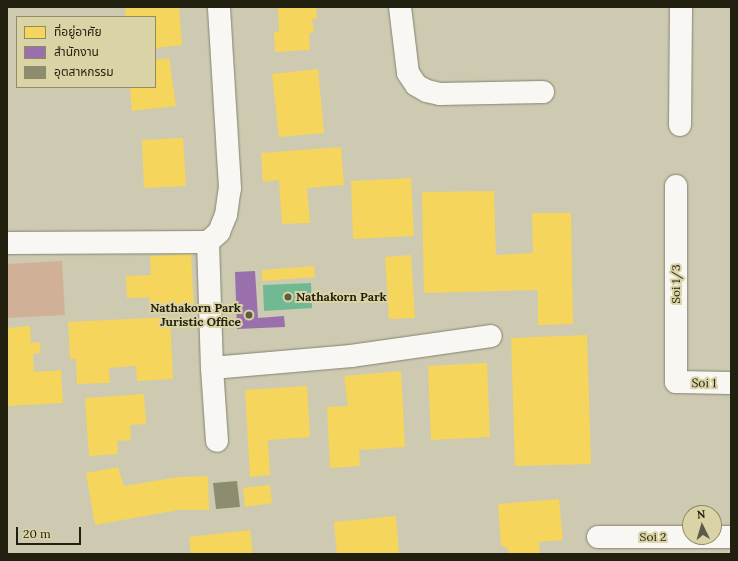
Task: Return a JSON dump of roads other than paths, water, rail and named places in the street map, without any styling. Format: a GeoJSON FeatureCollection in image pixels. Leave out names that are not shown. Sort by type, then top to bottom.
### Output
{"type":"FeatureCollection","features":[{"type":"Feature","properties":{"kind":"street"},"geometry":{"type":"LineString","coordinates":[[7,243],[208,242],[219,232],[226,215],[230,188],[219,7]]}},
{"type":"Feature","properties":{"kind":"street"},"geometry":{"type":"LineString","coordinates":[[400,7],[408,73],[416,84],[427,91],[440,94],[543,92]]}},
{"type":"Feature","properties":{"kind":"street"},"geometry":{"type":"LineString","coordinates":[[680,125],[681,7]]}},
{"type":"Feature","properties":{"kind":"street","name":"Soi 1/3"},"geometry":{"type":"LineString","coordinates":[[676,186],[676,382]]}},
{"type":"Feature","properties":{"kind":"street"},"geometry":{"type":"LineString","coordinates":[[208,242],[212,368],[217,441]]}},
{"type":"Feature","properties":{"kind":"street"},"geometry":{"type":"LineString","coordinates":[[212,368],[351,356],[491,336]]}},
{"type":"Feature","properties":{"kind":"street","name":"Soi 1"},"geometry":{"type":"LineString","coordinates":[[676,382],[731,383]]}},
{"type":"Feature","properties":{"kind":"street","name":"Soi 2"},"geometry":{"type":"LineString","coordinates":[[598,537],[731,537]]}},
{"type":"Feature","properties":{"kind":"place","name":"Nathakorn Park"},"geometry":{"type":"Point","coordinates":[288,297]}},
{"type":"Feature","properties":{"kind":"place","name":"Nathakorn Park Juristic Office"},"geometry":{"type":"Point","coordinates":[249,315]}}]}
